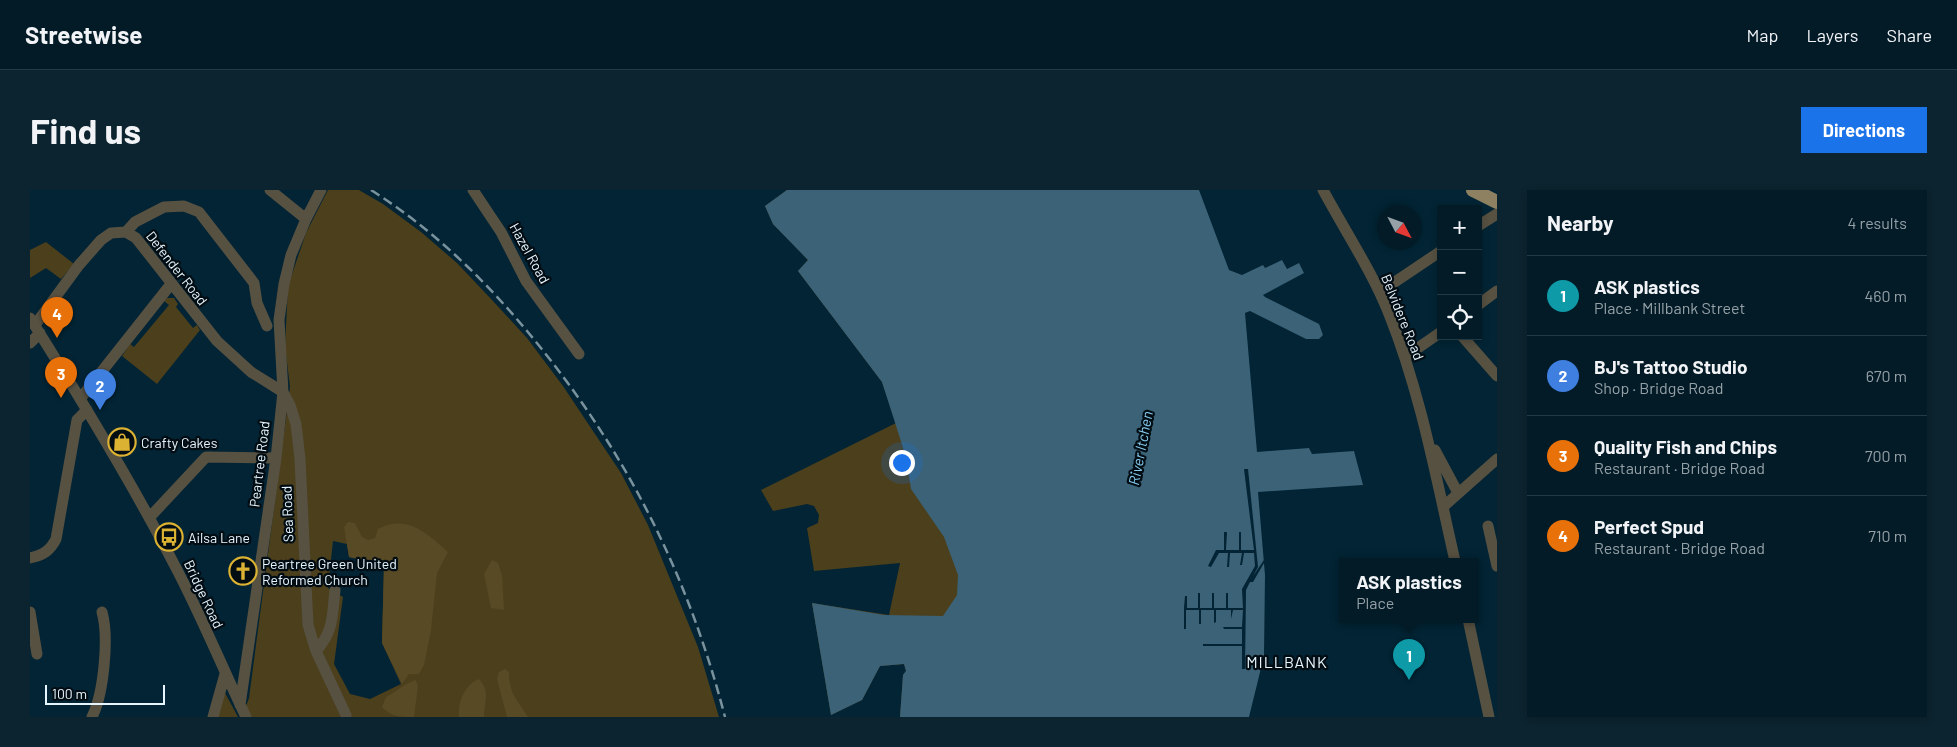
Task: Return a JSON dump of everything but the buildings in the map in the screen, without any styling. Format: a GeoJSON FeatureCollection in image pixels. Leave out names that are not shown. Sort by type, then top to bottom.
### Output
{"type":"FeatureCollection","features":[{"type":"Feature","properties":{"kind":"main road"},"geometry":{"type":"LineString","coordinates":[[1473,190],[1497,202]]}},
{"type":"Feature","properties":{"kind":"street"},"geometry":{"type":"LineString","coordinates":[[270,190],[306,219]]}},
{"type":"Feature","properties":{"kind":"street","name":"Sea Road"},"geometry":{"type":"LineString","coordinates":[[321,190],[306,219],[291,256],[284,284],[279,320],[283,392],[290,405],[296,424],[300,459],[308,624],[316,651],[346,714]]}},
{"type":"Feature","properties":{"kind":"street","name":"Hazel Road"},"geometry":{"type":"LineString","coordinates":[[473,190],[501,232],[526,281],[579,354]]}},
{"type":"Feature","properties":{"kind":"street","name":"Belvidere Road"},"geometry":{"type":"LineString","coordinates":[[1323,190],[1380,292],[1405,357],[1427,435],[1454,558]]}},
{"type":"Feature","properties":{"kind":"street"},"geometry":{"type":"LineString","coordinates":[[126,232],[134,222],[164,207],[184,206],[199,212],[254,283],[264,310],[267,326]]}},
{"type":"Feature","properties":{"kind":"street"},"geometry":{"type":"LineString","coordinates":[[1482,223],[1497,214]]}},
{"type":"Feature","properties":{"kind":"street","name":"Defender Road"},"geometry":{"type":"LineString","coordinates":[[30,343],[35,325],[79,264],[101,240],[112,233],[126,232],[136,238],[217,341],[252,372],[283,392]]}},
{"type":"Feature","properties":{"kind":"street"},"geometry":{"type":"LineString","coordinates":[[1380,292],[1437,254]]}},
{"type":"Feature","properties":{"kind":"street"},"geometry":{"type":"LineString","coordinates":[[80,399],[171,284]]}},
{"type":"Feature","properties":{"kind":"street"},"geometry":{"type":"LineString","coordinates":[[1482,302],[1497,291]]}},
{"type":"Feature","properties":{"kind":"street","name":"Bridge Road"},"geometry":{"type":"LineString","coordinates":[[35,325],[87,410],[176,568],[246,717]]}},
{"type":"Feature","properties":{"kind":"street"},"geometry":{"type":"LineString","coordinates":[[1405,357],[1437,335]]}},
{"type":"Feature","properties":{"kind":"street"},"geometry":{"type":"LineString","coordinates":[[1466,340],[1497,376]]}},
{"type":"Feature","properties":{"kind":"street","name":"Peartree Road"},"geometry":{"type":"LineString","coordinates":[[238,717],[276,458],[283,392]]}},
{"type":"Feature","properties":{"kind":"street"},"geometry":{"type":"LineString","coordinates":[[30,558],[51,549],[56,539],[77,420],[87,410]]}},
{"type":"Feature","properties":{"kind":"street"},"geometry":{"type":"LineString","coordinates":[[280,423],[296,424]]}},
{"type":"Feature","properties":{"kind":"street","name":"Belvidere Road"},"geometry":{"type":"LineString","coordinates":[[1427,435],[1458,493]]}},
{"type":"Feature","properties":{"kind":"street"},"geometry":{"type":"LineString","coordinates":[[149,518],[206,457],[276,458]]}},
{"type":"Feature","properties":{"kind":"street"},"geometry":{"type":"LineString","coordinates":[[1444,506],[1497,459]]}},
{"type":"Feature","properties":{"kind":"street"},"geometry":{"type":"LineString","coordinates":[[1488,526],[1495,549],[1497,566]]}},
{"type":"Feature","properties":{"kind":"street"},"geometry":{"type":"LineString","coordinates":[[316,651],[326,640],[330,627],[335,590]]}},
{"type":"Feature","properties":{"kind":"street"},"geometry":{"type":"LineString","coordinates":[[92,717],[100,698],[106,618]]}},
{"type":"Feature","properties":{"kind":"street"},"geometry":{"type":"LineString","coordinates":[[31,620],[37,654]]}},
{"type":"Feature","properties":{"kind":"street"},"geometry":{"type":"LineString","coordinates":[[1469,623],[1489,717]]}},
{"type":"Feature","properties":{"kind":"street"},"geometry":{"type":"LineString","coordinates":[[213,717],[225,674]]}},
{"type":"Feature","properties":{"kind":"shaded area"},"geometry":{"type":"Polygon","coordinates":[[[328,190],[359,190],[383,204],[421,232],[457,263],[527,338],[563,386],[621,473],[648,525],[698,647],[719,717],[242,717],[249,698],[290,387],[285,346],[288,286],[306,233],[328,190]],[[333,541],[328,588],[343,597],[334,664],[350,694],[370,699],[401,684],[382,643],[384,565],[349,557],[347,544],[333,541]]]}},
{"type":"Feature","properties":{"kind":"shaded area"},"geometry":{"type":"Polygon","coordinates":[[[787,190],[1081,340],[900,717],[903,675],[906,671],[904,664],[880,666],[862,700],[831,715],[812,603],[889,615],[900,563],[814,571],[807,528],[818,523],[819,515],[814,506],[807,504],[773,511],[761,490],[896,423],[882,382],[798,271],[808,260],[773,224],[765,206],[787,190]]]}},
{"type":"Feature","properties":{"kind":"shaded area"},"geometry":{"type":"Polygon","coordinates":[[[46,242],[74,264],[61,279],[46,268],[30,278],[30,250],[46,242]]]}},
{"type":"Feature","properties":{"kind":"shaded area"},"geometry":{"type":"Polygon","coordinates":[[[167,298],[174,298],[178,304],[176,307],[193,328],[197,325],[200,330],[157,384],[122,356],[130,344],[134,347],[169,305],[164,301],[167,298]]]}},
{"type":"Feature","properties":{"kind":"shaded area"},"geometry":{"type":"Polygon","coordinates":[[[348,522],[355,523],[362,537],[368,540],[375,538],[378,529],[389,525],[408,525],[424,532],[448,552],[437,573],[431,630],[424,665],[419,674],[409,674],[402,684],[382,643],[384,565],[349,557],[344,527],[348,522]]]}},
{"type":"Feature","properties":{"kind":"shaded area"},"geometry":{"type":"Polygon","coordinates":[[[492,560],[498,563],[502,575],[504,610],[491,608],[484,574],[492,560]]]}},
{"type":"Feature","properties":{"kind":"shaded area"},"geometry":{"type":"Polygon","coordinates":[[[505,669],[509,672],[510,686],[514,696],[528,717],[507,717],[497,679],[499,672],[505,669]]]}},
{"type":"Feature","properties":{"kind":"shaded area"},"geometry":{"type":"Polygon","coordinates":[[[479,679],[486,693],[484,717],[459,717],[463,695],[469,685],[479,679]]]}},
{"type":"Feature","properties":{"kind":"shaded area"},"geometry":{"type":"Polygon","coordinates":[[[416,680],[418,686],[414,717],[396,716],[382,707],[386,697],[416,680]]]}},
{"type":"Feature","properties":{"kind":"shaded area"},"geometry":{"type":"Polygon","coordinates":[[[224,691],[238,717],[216,717],[224,691]]]}},
{"type":"Feature","properties":{"kind":"water","name":"River Itchen"},"geometry":{"type":"Polygon","coordinates":[[[787,190],[1199,190],[1229,270],[1242,275],[1263,265],[1265,268],[1282,260],[1287,269],[1299,263],[1304,273],[1263,295],[1319,324],[1323,335],[1319,339],[1306,339],[1250,311],[1245,313],[1257,452],[1309,448],[1312,454],[1354,451],[1363,485],[1258,492],[1265,575],[1264,656],[1249,717],[900,717],[903,675],[906,671],[904,664],[880,666],[862,700],[831,715],[812,603],[884,615],[943,616],[957,595],[958,575],[944,537],[911,489],[906,457],[882,382],[798,271],[808,260],[773,224],[765,206],[787,190]]]}},
{"type":"Feature","properties":{"kind":"pier"},"geometry":{"type":"Polygon","coordinates":[[[1244,469],[1248,469],[1258,567],[1253,576],[1264,560],[1264,563],[1246,590],[1245,669],[1242,669],[1242,646],[1203,646],[1203,644],[1242,644],[1242,629],[1224,629],[1223,627],[1242,627],[1243,610],[1233,610],[1231,619],[1231,610],[1216,610],[1216,622],[1214,623],[1214,610],[1201,610],[1201,624],[1199,624],[1199,610],[1186,610],[1186,629],[1184,629],[1184,608],[1185,596],[1187,596],[1187,608],[1198,608],[1198,593],[1200,593],[1200,608],[1212,608],[1212,593],[1214,593],[1214,608],[1226,608],[1226,593],[1228,593],[1228,608],[1243,608],[1242,589],[1255,566],[1254,553],[1244,553],[1242,565],[1240,565],[1242,553],[1230,553],[1229,567],[1227,567],[1228,553],[1219,553],[1211,567],[1208,566],[1216,550],[1224,550],[1224,532],[1227,532],[1226,550],[1239,550],[1239,532],[1241,532],[1241,550],[1254,550],[1244,469]]]}},
{"type":"Feature","properties":{"kind":"railway"},"geometry":{"type":"LineString","coordinates":[[371,190],[414,220],[455,254],[474,273],[527,331],[594,420],[648,513],[671,561],[692,611],[710,663],[725,717]]}},
{"type":"Feature","properties":{"kind":"place","name":"Perfect Spud"},"geometry":{"type":"Point","coordinates":[57,338]}},
{"type":"Feature","properties":{"kind":"place","name":"Quality Fish and Chips"},"geometry":{"type":"Point","coordinates":[61,398]}},
{"type":"Feature","properties":{"kind":"place","name":"BJ's Tattoo Studio"},"geometry":{"type":"Point","coordinates":[100,410]}},
{"type":"Feature","properties":{"kind":"place","name":"Crafty Cakes"},"geometry":{"type":"Point","coordinates":[122,442]}},
{"type":"Feature","properties":{"kind":"place","name":"Ailsa Lane"},"geometry":{"type":"Point","coordinates":[169,537]}},
{"type":"Feature","properties":{"kind":"place","name":"Peartree Green United Reformed Church"},"geometry":{"type":"Point","coordinates":[243,571]}},
{"type":"Feature","properties":{"kind":"place","name":"ASK plastics"},"geometry":{"type":"Point","coordinates":[1409,680]}},
{"type":"Feature","properties":{"kind":"district","name":"MILLBANK"},"geometry":{"type":"Point","coordinates":[1287,661]}}]}
